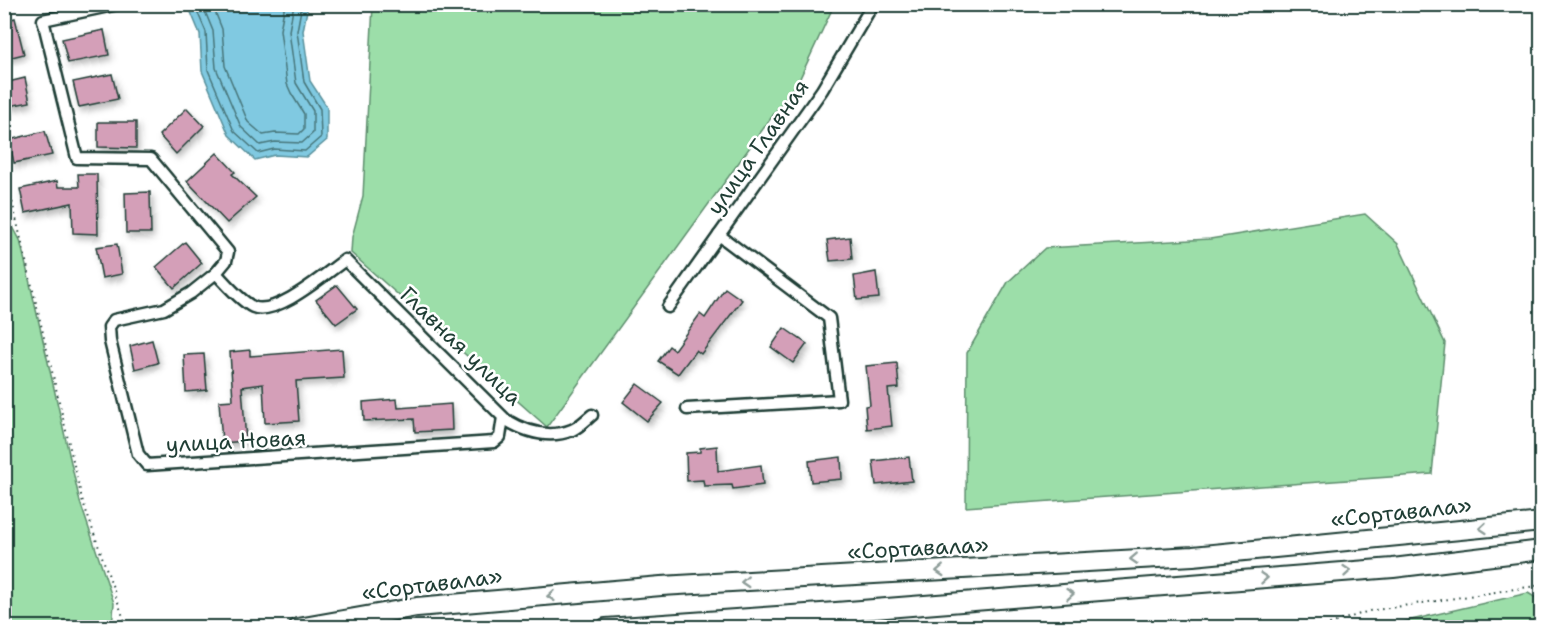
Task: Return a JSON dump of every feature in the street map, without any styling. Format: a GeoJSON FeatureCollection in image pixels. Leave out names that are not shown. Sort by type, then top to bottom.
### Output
{"type":"FeatureCollection","features":[{"type":"Feature","properties":{"kind":"highway","name":"«Сортавала»"},"geometry":{"type":"LineString","coordinates":[[298,627],[417,607],[649,587],[1193,556],[1542,522]]}},
{"type":"Feature","properties":{"kind":"highway"},"geometry":{"type":"LineString","coordinates":[[606,627],[867,610],[1393,568],[1542,550]]}},
{"type":"Feature","properties":{"kind":"street"},"geometry":{"type":"LineString","coordinates":[[118,4],[43,20],[77,158],[151,159],[228,252],[226,261],[216,273]]}},
{"type":"Feature","properties":{"kind":"street","name":"улица Главная"},"geometry":{"type":"LineString","coordinates":[[668,307],[822,90],[873,4]]}},
{"type":"Feature","properties":{"kind":"street"},"geometry":{"type":"LineString","coordinates":[[687,409],[839,400],[829,318],[719,235]]}},
{"type":"Feature","properties":{"kind":"street","name":"Главная улица"},"geometry":{"type":"LineString","coordinates":[[216,273],[252,307],[265,310],[298,295],[345,260],[502,417],[523,430],[553,435],[574,429],[592,415]]}},
{"type":"Feature","properties":{"kind":"street","name":"улица Новая"},"geometry":{"type":"LineString","coordinates":[[216,273],[191,293],[164,309],[114,320],[109,327],[110,341],[138,454],[147,465],[494,442],[500,437],[502,417]]}},
{"type":"Feature","properties":{"kind":"street"},"geometry":{"type":"LineString","coordinates":[[848,627],[851,620],[867,610]]}},
{"type":"Feature","properties":{"kind":"street"},"geometry":{"type":"LineString","coordinates":[[808,614],[827,627]]}},
{"type":"Feature","properties":{"kind":"path"},"geometry":{"type":"LineString","coordinates":[[4,167],[82,499],[127,627]]}},
{"type":"Feature","properties":{"kind":"path"},"geometry":{"type":"LineString","coordinates":[[1318,627],[1369,611],[1542,585]]}},
{"type":"Feature","properties":{"kind":"green space"},"geometry":{"type":"Polygon","coordinates":[[[373,4],[834,5],[800,78],[547,427],[351,253],[352,237],[363,196],[373,4]]]}},
{"type":"Feature","properties":{"kind":"green space"},"geometry":{"type":"Polygon","coordinates":[[[4,210],[20,240],[80,502],[114,603],[112,627],[5,627],[4,210]]]}},
{"type":"Feature","properties":{"kind":"green space"},"geometry":{"type":"Polygon","coordinates":[[[1365,214],[1398,244],[1445,343],[1432,474],[966,507],[967,353],[1008,282],[1045,248],[1210,239],[1365,214]]]}},
{"type":"Feature","properties":{"kind":"green space"},"geometry":{"type":"Polygon","coordinates":[[[1528,593],[1541,601],[1541,627],[1381,627],[1528,593]]]}},
{"type":"Feature","properties":{"kind":"water"},"geometry":{"type":"Polygon","coordinates":[[[188,5],[308,5],[303,31],[310,81],[327,107],[327,140],[307,157],[275,155],[255,160],[229,135],[202,71],[200,34],[188,5]]]}},
{"type":"Feature","properties":{"kind":"building"},"geometry":{"type":"Polygon","coordinates":[[[15,18],[24,54],[4,59],[4,21],[15,18]]]}},
{"type":"Feature","properties":{"kind":"building"},"geometry":{"type":"Polygon","coordinates":[[[104,30],[109,55],[68,63],[62,39],[104,30]]]}},
{"type":"Feature","properties":{"kind":"building"},"geometry":{"type":"Polygon","coordinates":[[[112,74],[118,99],[79,107],[73,82],[112,74]]]}},
{"type":"Feature","properties":{"kind":"building"},"geometry":{"type":"Polygon","coordinates":[[[25,78],[30,102],[4,107],[4,83],[25,78]]]}},
{"type":"Feature","properties":{"kind":"building"},"geometry":{"type":"Polygon","coordinates":[[[187,108],[204,126],[176,154],[159,135],[187,108]]]}},
{"type":"Feature","properties":{"kind":"building"},"geometry":{"type":"Polygon","coordinates":[[[98,122],[136,122],[136,148],[98,147],[98,122]]]}},
{"type":"Feature","properties":{"kind":"building"},"geometry":{"type":"Polygon","coordinates":[[[45,131],[52,155],[14,163],[9,140],[45,131]]]}},
{"type":"Feature","properties":{"kind":"building"},"geometry":{"type":"Polygon","coordinates":[[[217,153],[235,172],[232,174],[256,197],[227,223],[187,181],[217,153]]]}},
{"type":"Feature","properties":{"kind":"building"},"geometry":{"type":"Polygon","coordinates":[[[78,174],[97,174],[98,234],[73,233],[72,203],[25,213],[20,189],[57,181],[58,187],[79,187],[78,174]]]}},
{"type":"Feature","properties":{"kind":"building"},"geometry":{"type":"Polygon","coordinates":[[[150,192],[151,233],[126,233],[125,193],[150,192]]]}},
{"type":"Feature","properties":{"kind":"building"},"geometry":{"type":"Polygon","coordinates":[[[850,237],[852,259],[830,261],[827,240],[850,237]]]}},
{"type":"Feature","properties":{"kind":"building"},"geometry":{"type":"Polygon","coordinates":[[[185,242],[202,263],[174,288],[156,267],[185,242]]]}},
{"type":"Feature","properties":{"kind":"building"},"geometry":{"type":"Polygon","coordinates":[[[117,244],[122,274],[102,278],[96,247],[117,244]]]}},
{"type":"Feature","properties":{"kind":"building"},"geometry":{"type":"Polygon","coordinates":[[[876,272],[879,298],[857,300],[854,276],[876,272]]]}},
{"type":"Feature","properties":{"kind":"building"},"geometry":{"type":"Polygon","coordinates":[[[337,285],[357,309],[336,324],[316,300],[337,285]]]}},
{"type":"Feature","properties":{"kind":"building"},"geometry":{"type":"Polygon","coordinates":[[[725,288],[742,300],[701,354],[696,350],[678,374],[658,361],[669,346],[674,350],[700,314],[705,318],[725,288]]]}},
{"type":"Feature","properties":{"kind":"building"},"geometry":{"type":"Polygon","coordinates":[[[784,328],[807,344],[793,363],[771,347],[784,328]]]}},
{"type":"Feature","properties":{"kind":"building"},"geometry":{"type":"Polygon","coordinates":[[[152,340],[158,363],[135,369],[130,346],[152,340]]]}},
{"type":"Feature","properties":{"kind":"building"},"geometry":{"type":"Polygon","coordinates":[[[342,349],[344,378],[296,381],[299,421],[265,423],[263,384],[242,387],[246,441],[222,443],[219,401],[233,400],[230,352],[250,350],[250,356],[342,349]]]}},
{"type":"Feature","properties":{"kind":"building"},"geometry":{"type":"Polygon","coordinates":[[[204,354],[207,390],[186,392],[184,355],[204,354]]]}},
{"type":"Feature","properties":{"kind":"building"},"geometry":{"type":"Polygon","coordinates":[[[897,363],[899,388],[888,389],[892,426],[867,429],[865,406],[870,405],[866,366],[897,363]]]}},
{"type":"Feature","properties":{"kind":"building"},"geometry":{"type":"Polygon","coordinates":[[[637,384],[663,403],[647,421],[623,402],[637,384]]]}},
{"type":"Feature","properties":{"kind":"building"},"geometry":{"type":"Polygon","coordinates":[[[397,399],[398,408],[451,404],[452,430],[415,432],[414,419],[364,421],[363,402],[397,399]]]}},
{"type":"Feature","properties":{"kind":"building"},"geometry":{"type":"Polygon","coordinates":[[[717,446],[718,471],[761,465],[763,485],[733,489],[732,485],[704,486],[703,480],[687,481],[686,453],[700,452],[700,448],[717,446]]]}},
{"type":"Feature","properties":{"kind":"building"},"geometry":{"type":"Polygon","coordinates":[[[841,457],[842,479],[811,482],[809,461],[841,457]]]}},
{"type":"Feature","properties":{"kind":"building"},"geometry":{"type":"Polygon","coordinates":[[[909,457],[912,481],[876,485],[873,461],[909,457]]]}}]}
